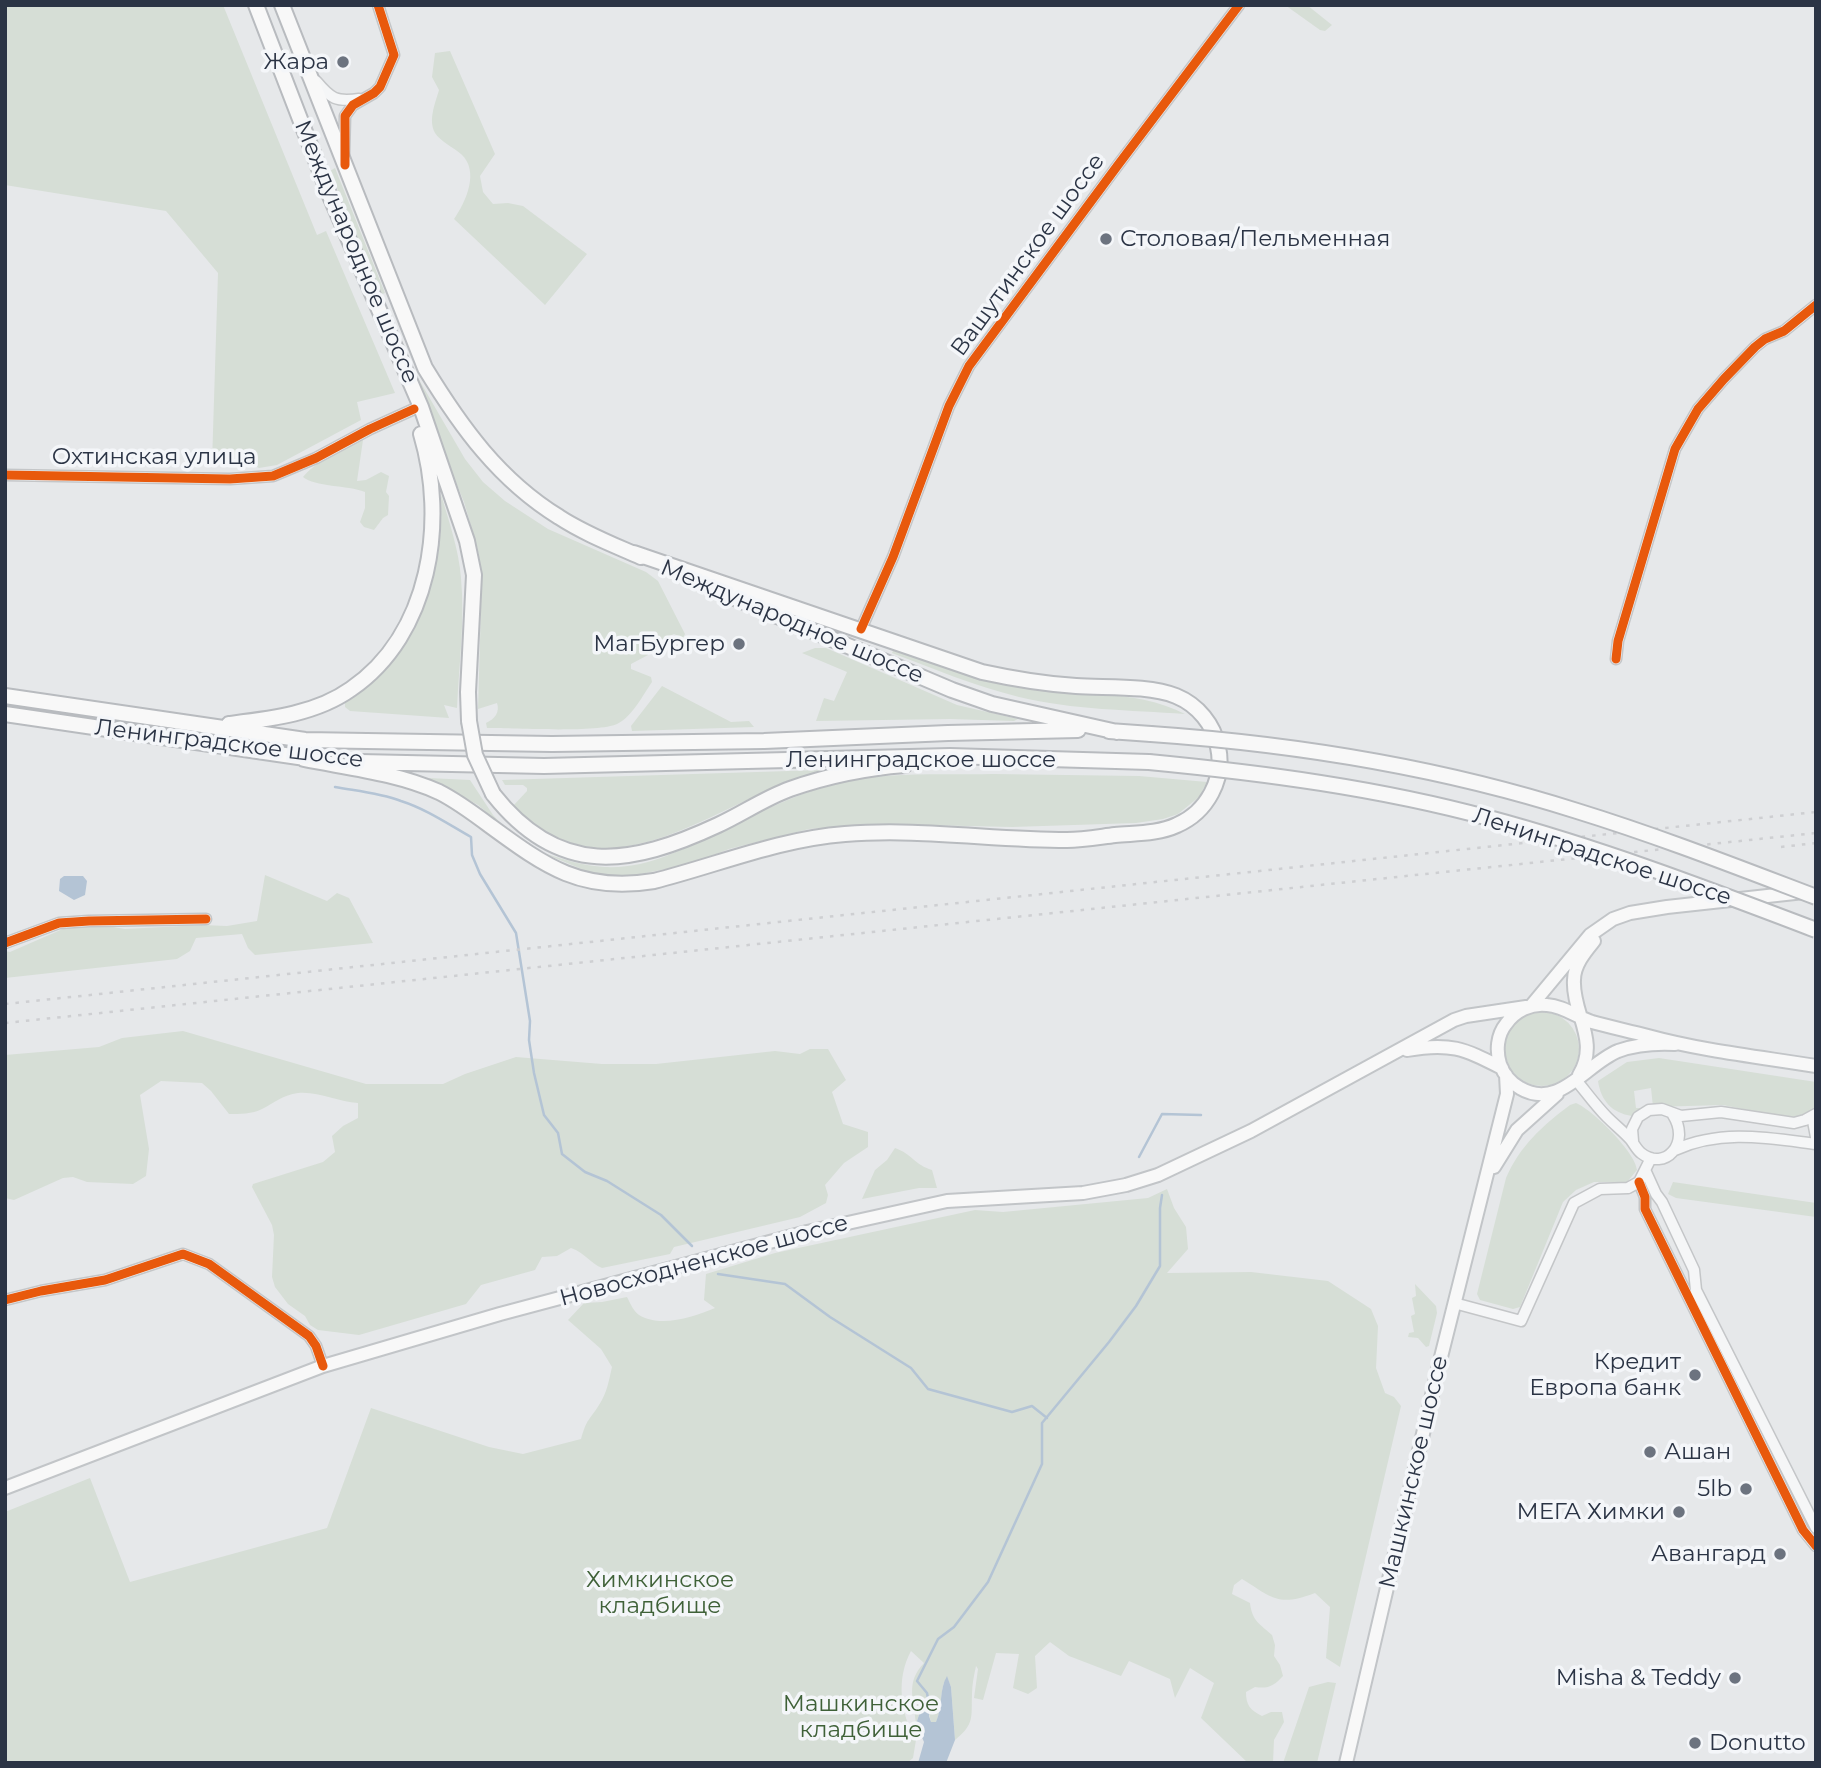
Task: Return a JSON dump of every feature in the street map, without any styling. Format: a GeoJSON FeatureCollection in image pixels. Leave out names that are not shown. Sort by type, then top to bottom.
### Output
{"type":"FeatureCollection","features":[{"type":"Feature","properties":{"kind":"highway","name":"Международное шоссе"},"geometry":{"type":"LineString","coordinates":[[256,5],[327,190],[421,407],[467,541],[474,575],[469,721],[475,755],[493,794],[514,820],[554,846],[579,853],[627,857],[668,847],[788,790],[846,773],[895,766],[992,759]]}},
{"type":"Feature","properties":{"kind":"highway","name":"Международное шоссе"},"geometry":{"type":"LineString","coordinates":[[282,5],[425,368],[456,419],[494,466],[528,496],[572,524],[634,553],[838,644],[952,690],[992,704],[1117,732]]}},
{"type":"Feature","properties":{"kind":"highway"},"geometry":{"type":"LineString","coordinates":[[211,726],[299,712],[350,690],[369,675],[387,653],[416,607],[427,573],[435,516],[424,444],[409,382]]}},
{"type":"Feature","properties":{"kind":"highway"},"geometry":{"type":"LineString","coordinates":[[304,759],[406,779],[441,793],[551,867],[577,878],[606,885],[654,881],[797,841],[844,834],[888,833],[1069,840],[1153,832],[1175,827],[1194,816],[1214,789],[1219,768],[1215,735],[1196,708],[1177,696],[1156,691],[1024,682],[982,672],[634,553]]}},
{"type":"Feature","properties":{"kind":"highway","name":"Ленинградское шоссе"},"geometry":{"type":"LineString","coordinates":[[5,696],[305,740],[552,744],[764,741],[961,732],[1117,732],[1243,740],[1414,769],[1501,789],[1575,810],[1675,844],[1816,897]]}},
{"type":"Feature","properties":{"kind":"highway","name":"Ленинградское шоссе"},"geometry":{"type":"LineString","coordinates":[[5,714],[304,759],[382,764],[544,766],[936,757],[1149,762],[1243,771],[1406,799],[1487,817],[1660,871],[1816,930]]}},
{"type":"Feature","properties":{"kind":"main road"},"geometry":{"type":"LineString","coordinates":[[1528,1007],[1590,934],[1602,925],[1630,914],[1667,907],[1816,891]]}},
{"type":"Feature","properties":{"kind":"main road"},"geometry":{"type":"LineString","coordinates":[[1576,1080],[1587,1058],[1574,979],[1578,965],[1600,935],[1630,914]]}},
{"type":"Feature","properties":{"kind":"main road"},"geometry":{"type":"LineString","coordinates":[[1675,1044],[1640,1045],[1617,1052],[1597,1063],[1563,1089],[1548,1094],[1532,1093],[1517,1087],[1504,1072],[1498,1053],[1502,1029],[1512,1016],[1528,1007],[1546,1004],[1582,1018],[1675,1044],[1816,1066]]}},
{"type":"Feature","properties":{"kind":"main road","name":"Новосходненское шоссе"},"geometry":{"type":"LineString","coordinates":[[5,1488],[323,1366],[500,1314],[807,1232],[947,1201],[1083,1193],[1126,1185],[1158,1175],[1195,1159],[1454,1020],[1528,1007]]}},
{"type":"Feature","properties":{"kind":"main road"},"geometry":{"type":"LineString","coordinates":[[1569,1013],[1585,1034]]}},
{"type":"Feature","properties":{"kind":"main road","name":"Новосходненское шоссе"},"geometry":{"type":"LineString","coordinates":[[1400,1051],[1449,1046],[1466,1050],[1504,1072]]}},
{"type":"Feature","properties":{"kind":"main road","name":"Машкинское шоссе"},"geometry":{"type":"LineString","coordinates":[[1346,1763],[1454,1303],[1507,1094],[1504,1072]]}},
{"type":"Feature","properties":{"kind":"main road","name":"Машкинское шоссе"},"geometry":{"type":"LineString","coordinates":[[1486,1183],[1517,1130],[1563,1089]]}},
{"type":"Feature","properties":{"kind":"street"},"geometry":{"type":"LineString","coordinates":[[345,165],[345,116],[354,105],[380,87],[394,55],[379,5]]}},
{"type":"Feature","properties":{"kind":"street","name":"Вашутинское шоссе"},"geometry":{"type":"LineString","coordinates":[[860,629],[893,556],[949,406],[970,366],[1239,5]]}},
{"type":"Feature","properties":{"kind":"street"},"geometry":{"type":"LineString","coordinates":[[306,69],[333,99],[343,101],[367,97]]}},
{"type":"Feature","properties":{"kind":"street"},"geometry":{"type":"LineString","coordinates":[[1616,659],[1618,641],[1675,449],[1698,409],[1755,347],[1765,339],[1784,331],[1816,305]]}},
{"type":"Feature","properties":{"kind":"street","name":"Охтинская улица"},"geometry":{"type":"LineString","coordinates":[[5,475],[230,479],[273,476],[414,410]]}},
{"type":"Feature","properties":{"kind":"street"},"geometry":{"type":"LineString","coordinates":[[5,943],[59,923],[206,919]]}},
{"type":"Feature","properties":{"kind":"street"},"geometry":{"type":"LineString","coordinates":[[1576,1080],[1640,1152],[1651,1158],[1664,1157],[1675,1150],[1717,1137],[1736,1136],[1816,1144]]}},
{"type":"Feature","properties":{"kind":"street"},"geometry":{"type":"LineString","coordinates":[[1633,1142],[1632,1129],[1638,1117],[1649,1110],[1662,1109],[1673,1115],[1689,1116],[1713,1111],[1794,1123],[1816,1116]]}},
{"type":"Feature","properties":{"kind":"street"},"geometry":{"type":"LineString","coordinates":[[1673,1115],[1680,1126],[1681,1139],[1675,1150]]}},
{"type":"Feature","properties":{"kind":"street"},"geometry":{"type":"LineString","coordinates":[[1816,1116],[1813,1121],[1816,1137]]}},
{"type":"Feature","properties":{"kind":"street"},"geometry":{"type":"LineString","coordinates":[[1454,1303],[1521,1321],[1574,1203],[1600,1189],[1628,1188],[1639,1182],[1651,1158]]}},
{"type":"Feature","properties":{"kind":"street"},"geometry":{"type":"LineString","coordinates":[[1646,1172],[1694,1270],[1696,1290],[1816,1528]]}},
{"type":"Feature","properties":{"kind":"street"},"geometry":{"type":"LineString","coordinates":[[1639,1182],[1646,1209],[1678,1277],[1802,1531],[1816,1546]]}},
{"type":"Feature","properties":{"kind":"street"},"geometry":{"type":"LineString","coordinates":[[5,1300],[105,1280],[183,1254],[209,1264],[309,1336],[316,1346],[323,1366]]}},
{"type":"Feature","properties":{"kind":"green space"},"geometry":{"type":"Polygon","coordinates":[[[5,5],[223,5],[317,235],[326,231],[395,393],[357,402],[361,420],[277,465],[259,468],[245,461],[212,463],[218,273],[166,211],[5,185],[5,5]]]}},
{"type":"Feature","properties":{"kind":"green space"},"geometry":{"type":"Polygon","coordinates":[[[1285,5],[1307,5],[1332,25],[1325,31],[1320,30],[1285,5]]]}},
{"type":"Feature","properties":{"kind":"green space"},"geometry":{"type":"Polygon","coordinates":[[[450,51],[495,154],[480,176],[483,192],[493,204],[523,206],[587,254],[545,305],[454,219],[469,186],[470,169],[461,154],[435,133],[432,123],[439,90],[432,77],[435,53],[450,51]]]}},
{"type":"Feature","properties":{"kind":"green space"},"geometry":{"type":"Polygon","coordinates":[[[335,168],[385,293],[380,295],[330,171],[335,168]]]}},
{"type":"Feature","properties":{"kind":"green space"},"geometry":{"type":"Polygon","coordinates":[[[418,378],[465,459],[483,482],[505,501],[548,529],[646,572],[658,581],[685,634],[683,638],[674,634],[645,647],[648,655],[631,664],[631,669],[651,677],[652,682],[632,711],[617,724],[574,729],[487,728],[486,723],[496,715],[498,706],[497,703],[478,709],[482,573],[477,546],[464,502],[415,382],[418,378]]]}},
{"type":"Feature","properties":{"kind":"green space"},"geometry":{"type":"Polygon","coordinates":[[[363,440],[357,481],[366,480],[381,472],[389,476],[386,492],[389,496],[388,515],[374,530],[364,527],[360,522],[365,508],[365,492],[315,483],[303,477],[331,455],[363,440]]]}},
{"type":"Feature","properties":{"kind":"green space"},"geometry":{"type":"Polygon","coordinates":[[[441,494],[456,546],[461,578],[462,627],[457,708],[444,705],[449,718],[350,711],[345,707],[345,700],[375,677],[396,655],[421,613],[436,567],[441,494]]]}},
{"type":"Feature","properties":{"kind":"green space"},"geometry":{"type":"Polygon","coordinates":[[[815,648],[826,648],[957,705],[1018,719],[816,721],[824,698],[834,701],[847,672],[802,653],[815,648]]]}},
{"type":"Feature","properties":{"kind":"green space"},"geometry":{"type":"Polygon","coordinates":[[[894,648],[1000,684],[1037,690],[1124,696],[1145,700],[1185,714],[1081,707],[1019,697],[892,653],[894,648]]]}},
{"type":"Feature","properties":{"kind":"green space"},"geometry":{"type":"Polygon","coordinates":[[[662,686],[731,722],[749,721],[754,727],[632,731],[631,726],[662,686]]]}},
{"type":"Feature","properties":{"kind":"green space"},"geometry":{"type":"Polygon","coordinates":[[[821,770],[656,839],[628,846],[599,848],[570,843],[542,829],[513,806],[527,788],[523,785],[505,785],[502,780],[821,770]]]}},
{"type":"Feature","properties":{"kind":"green space"},"geometry":{"type":"Polygon","coordinates":[[[892,775],[1139,776],[1207,782],[1199,797],[1178,814],[1136,823],[1012,827],[876,824],[809,829],[729,849],[691,864],[636,875],[591,873],[543,853],[597,866],[636,865],[679,851],[776,805],[833,784],[892,775]]]}},
{"type":"Feature","properties":{"kind":"green space"},"geometry":{"type":"Polygon","coordinates":[[[428,778],[470,780],[493,815],[506,829],[478,805],[428,778]]]}},
{"type":"Feature","properties":{"kind":"green space"},"geometry":{"type":"Polygon","coordinates":[[[265,875],[327,901],[337,893],[349,898],[373,943],[255,955],[248,948],[242,934],[196,938],[190,951],[177,959],[5,978],[5,951],[10,952],[65,928],[96,924],[125,929],[227,926],[257,921],[265,875]]]}},
{"type":"Feature","properties":{"kind":"green space"},"geometry":{"type":"Polygon","coordinates":[[[1535,1012],[1549,1012],[1563,1018],[1573,1028],[1579,1049],[1573,1070],[1563,1080],[1549,1086],[1535,1086],[1521,1080],[1511,1070],[1505,1056],[1505,1042],[1511,1028],[1521,1018],[1535,1012]]]}},
{"type":"Feature","properties":{"kind":"green space"},"geometry":{"type":"Polygon","coordinates":[[[183,1031],[366,1084],[443,1084],[516,1057],[602,1064],[656,1064],[775,1051],[800,1054],[810,1049],[828,1049],[846,1080],[832,1092],[843,1124],[868,1132],[868,1147],[844,1163],[825,1185],[828,1195],[826,1203],[800,1217],[674,1247],[670,1254],[602,1268],[571,1248],[557,1256],[542,1257],[535,1270],[481,1285],[466,1304],[359,1335],[318,1330],[288,1304],[275,1287],[272,1277],[272,1225],[252,1187],[253,1184],[323,1162],[335,1152],[332,1136],[358,1118],[358,1103],[298,1093],[283,1097],[254,1112],[229,1114],[202,1083],[161,1081],[140,1095],[149,1149],[146,1176],[133,1184],[63,1178],[14,1200],[5,1198],[5,1055],[99,1047],[122,1038],[183,1031]]]}},
{"type":"Feature","properties":{"kind":"green space"},"geometry":{"type":"Polygon","coordinates":[[[1659,1058],[1816,1082],[1816,1109],[1798,1116],[1782,1117],[1723,1105],[1653,1107],[1651,1088],[1634,1091],[1636,1108],[1646,1108],[1632,1116],[1613,1109],[1605,1100],[1598,1081],[1627,1062],[1659,1058]]]}},
{"type":"Feature","properties":{"kind":"green space"},"geometry":{"type":"Polygon","coordinates":[[[1576,1103],[1593,1114],[1612,1133],[1629,1153],[1637,1170],[1627,1182],[1594,1182],[1576,1190],[1563,1202],[1520,1307],[1513,1309],[1480,1300],[1477,1294],[1506,1178],[1533,1137],[1570,1105],[1576,1103]]]}},
{"type":"Feature","properties":{"kind":"green space"},"geometry":{"type":"Polygon","coordinates":[[[895,1148],[932,1170],[937,1188],[919,1188],[862,1199],[875,1170],[887,1160],[895,1148]]]}},
{"type":"Feature","properties":{"kind":"green space"},"geometry":{"type":"Polygon","coordinates":[[[1673,1182],[1816,1203],[1816,1217],[1676,1198],[1668,1194],[1673,1182]]]}},
{"type":"Feature","properties":{"kind":"green space"},"geometry":{"type":"Polygon","coordinates":[[[1167,1189],[1174,1208],[1186,1227],[1188,1249],[1167,1273],[1251,1272],[1328,1281],[1371,1309],[1378,1326],[1376,1368],[1385,1393],[1394,1397],[1401,1406],[1340,1667],[1326,1658],[1330,1607],[1315,1593],[1284,1600],[1269,1595],[1242,1579],[1234,1585],[1232,1594],[1250,1603],[1255,1618],[1272,1635],[1274,1656],[1283,1676],[1270,1686],[1255,1687],[1246,1692],[1248,1704],[1258,1714],[1262,1716],[1271,1712],[1282,1712],[1284,1722],[1274,1740],[1273,1763],[1248,1763],[1201,1718],[1214,1683],[1190,1668],[1175,1698],[1170,1679],[1129,1661],[1121,1676],[1069,1656],[1050,1642],[1035,1656],[1037,1688],[1028,1694],[1013,1688],[1019,1654],[996,1653],[983,1700],[974,1698],[978,1669],[976,1666],[971,1720],[955,1740],[951,1687],[947,1677],[936,1722],[931,1722],[928,1710],[921,1709],[916,1724],[913,1684],[914,1677],[924,1663],[911,1651],[903,1673],[902,1696],[906,1719],[916,1740],[913,1758],[907,1763],[5,1763],[5,1512],[90,1478],[130,1582],[327,1528],[371,1408],[489,1447],[523,1454],[581,1439],[587,1423],[604,1396],[612,1367],[601,1349],[568,1320],[584,1303],[627,1297],[634,1310],[647,1319],[677,1320],[715,1308],[704,1300],[706,1274],[775,1253],[975,1210],[1003,1212],[1148,1198],[1167,1189]]]}},
{"type":"Feature","properties":{"kind":"green space"},"geometry":{"type":"Polygon","coordinates":[[[1415,1284],[1436,1306],[1437,1313],[1429,1346],[1426,1347],[1418,1338],[1408,1337],[1409,1333],[1414,1332],[1411,1316],[1415,1314],[1412,1298],[1416,1296],[1415,1284]]]}},
{"type":"Feature","properties":{"kind":"green space"},"geometry":{"type":"Polygon","coordinates":[[[1328,1682],[1336,1683],[1317,1763],[1283,1763],[1309,1687],[1328,1682]]]}},
{"type":"Feature","properties":{"kind":"water"},"geometry":{"type":"Polygon","coordinates":[[[64,876],[83,876],[87,881],[85,895],[74,900],[59,891],[60,879],[64,876]]]}},
{"type":"Feature","properties":{"kind":"water"},"geometry":{"type":"Polygon","coordinates":[[[947,1676],[951,1687],[955,1740],[946,1763],[918,1763],[924,1742],[916,1724],[921,1709],[930,1702],[929,1716],[931,1722],[936,1722],[947,1676]]]}},
{"type":"Feature","properties":{"kind":"waterway"},"geometry":{"type":"LineString","coordinates":[[335,787],[385,796],[410,804],[471,837],[472,855],[480,874],[516,933],[530,1021],[529,1040],[534,1073],[544,1115],[558,1133],[562,1154],[585,1172],[607,1181],[661,1215],[692,1246]]}},
{"type":"Feature","properties":{"kind":"waterway"},"geometry":{"type":"LineString","coordinates":[[1139,1157],[1162,1114],[1201,1115]]}},
{"type":"Feature","properties":{"kind":"waterway"},"geometry":{"type":"LineString","coordinates":[[929,1704],[927,1693],[917,1681],[938,1639],[954,1627],[988,1582],[1042,1464],[1042,1423],[1109,1342],[1136,1306],[1160,1266],[1162,1195]]}},
{"type":"Feature","properties":{"kind":"waterway"},"geometry":{"type":"LineString","coordinates":[[718,1274],[785,1284],[830,1317],[911,1368],[928,1389],[1012,1412],[1032,1406],[1047,1418]]}},
{"type":"Feature","properties":{"kind":"railway"},"geometry":{"type":"LineString","coordinates":[[5,1004],[1816,812]]}},
{"type":"Feature","properties":{"kind":"railway"},"geometry":{"type":"LineString","coordinates":[[5,1023],[1816,833]]}},
{"type":"Feature","properties":{"kind":"railway"},"geometry":{"type":"LineString","coordinates":[[1781,847],[1816,843]]}},
{"type":"Feature","properties":{"kind":"cycle path"},"geometry":{"type":"LineString","coordinates":[[345,165],[345,116],[353,105],[380,87],[394,55],[378,5]]}},
{"type":"Feature","properties":{"kind":"cycle path"},"geometry":{"type":"LineString","coordinates":[[861,629],[893,557],[949,406],[969,366],[1239,5]]}},
{"type":"Feature","properties":{"kind":"cycle path"},"geometry":{"type":"LineString","coordinates":[[1616,659],[1618,641],[1675,449],[1698,409],[1755,347],[1765,339],[1784,331],[1816,305]]}},
{"type":"Feature","properties":{"kind":"cycle path"},"geometry":{"type":"LineString","coordinates":[[5,475],[230,479],[273,476],[316,458],[414,409]]}},
{"type":"Feature","properties":{"kind":"cycle path"},"geometry":{"type":"LineString","coordinates":[[5,943],[59,923],[206,919]]}},
{"type":"Feature","properties":{"kind":"cycle path"},"geometry":{"type":"LineString","coordinates":[[1639,1182],[1645,1197],[1645,1209],[1803,1530],[1816,1546]]}},
{"type":"Feature","properties":{"kind":"cycle path"},"geometry":{"type":"LineString","coordinates":[[5,1300],[105,1280],[183,1254],[209,1264],[309,1336],[316,1346],[323,1366]]}},
{"type":"Feature","properties":{"kind":"place","name":"Жара"},"geometry":{"type":"Point","coordinates":[343,62]}},
{"type":"Feature","properties":{"kind":"place","name":"Столовая/Пельменная"},"geometry":{"type":"Point","coordinates":[1106,239]}},
{"type":"Feature","properties":{"kind":"place","name":"МагБургер"},"geometry":{"type":"Point","coordinates":[739,644]}},
{"type":"Feature","properties":{"kind":"place","name":"Кредит Европа банк"},"geometry":{"type":"Point","coordinates":[1695,1375]}},
{"type":"Feature","properties":{"kind":"place","name":"Ашан"},"geometry":{"type":"Point","coordinates":[1650,1452]}},
{"type":"Feature","properties":{"kind":"place","name":"5lb"},"geometry":{"type":"Point","coordinates":[1746,1489]}},
{"type":"Feature","properties":{"kind":"place","name":"МЕГА Химки"},"geometry":{"type":"Point","coordinates":[1679,1512]}},
{"type":"Feature","properties":{"kind":"place","name":"Авангард"},"geometry":{"type":"Point","coordinates":[1780,1554]}},
{"type":"Feature","properties":{"kind":"place","name":"Misha & Teddy"},"geometry":{"type":"Point","coordinates":[1735,1678]}},
{"type":"Feature","properties":{"kind":"place","name":"Donutto"},"geometry":{"type":"Point","coordinates":[1695,1743]}},
{"type":"Feature","properties":{"kind":"park label","name":"Химкинское кладбище"},"geometry":{"type":"Point","coordinates":[660,1593]}},
{"type":"Feature","properties":{"kind":"park label","name":"Машкинское кладбище"},"geometry":{"type":"Point","coordinates":[861,1717]}}]}
